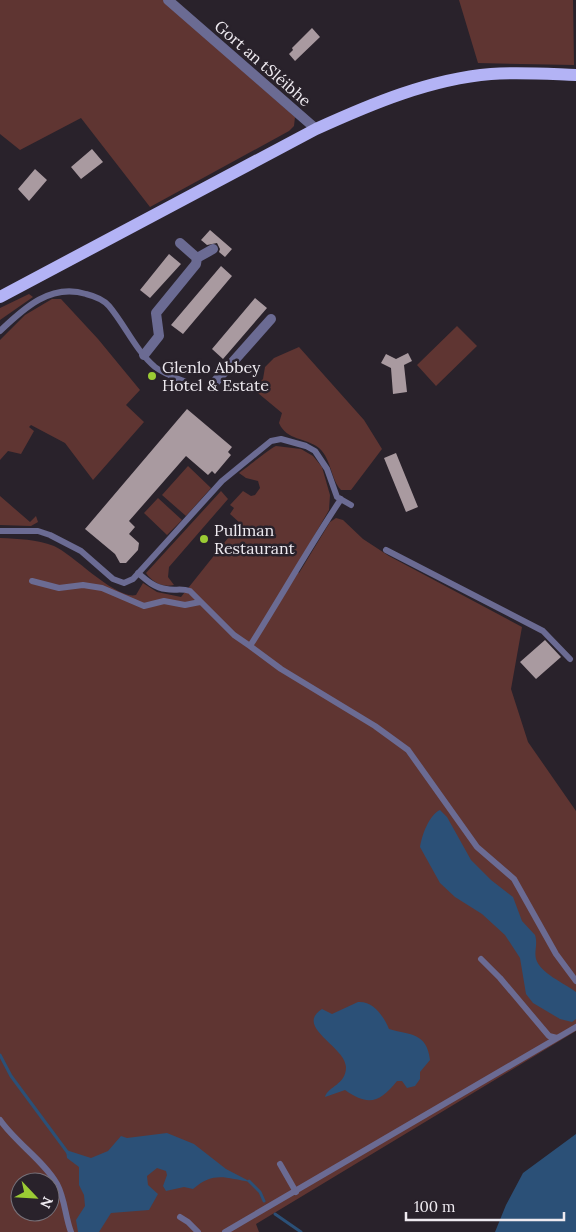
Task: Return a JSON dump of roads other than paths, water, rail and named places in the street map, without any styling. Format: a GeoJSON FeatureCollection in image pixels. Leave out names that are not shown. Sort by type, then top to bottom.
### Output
{"type":"FeatureCollection","features":[{"type":"Feature","properties":{"kind":"main road"},"geometry":{"type":"LineString","coordinates":[[0,297],[316,130],[400,95],[454,80],[491,74],[576,75]]}},
{"type":"Feature","properties":{"kind":"street","name":"Gort an tSléibhe"},"geometry":{"type":"LineString","coordinates":[[168,0],[316,130]]}},
{"type":"Feature","properties":{"kind":"street"},"geometry":{"type":"LineString","coordinates":[[180,243],[197,258]]}},
{"type":"Feature","properties":{"kind":"street"},"geometry":{"type":"LineString","coordinates":[[197,258],[213,249]]}},
{"type":"Feature","properties":{"kind":"street"},"geometry":{"type":"LineString","coordinates":[[144,355],[159,336],[156,313],[196,264],[197,258]]}},
{"type":"Feature","properties":{"kind":"street"},"geometry":{"type":"LineString","coordinates":[[216,382],[271,319]]}},
{"type":"Feature","properties":{"kind":"lane"},"geometry":{"type":"LineString","coordinates":[[0,331],[30,304],[51,294],[67,290],[94,296],[108,305],[144,355],[167,374],[186,382]]}},
{"type":"Feature","properties":{"kind":"lane"},"geometry":{"type":"LineString","coordinates":[[0,530],[38,532],[50,535],[81,551],[119,583],[133,579],[222,481],[271,441],[281,439],[306,446],[315,451],[327,468],[337,497],[351,505]]}},
{"type":"Feature","properties":{"kind":"lane"},"geometry":{"type":"LineString","coordinates":[[250,646],[284,595],[312,542],[342,499]]}},
{"type":"Feature","properties":{"kind":"lane"},"geometry":{"type":"LineString","coordinates":[[386,550],[542,631],[570,660]]}},
{"type":"Feature","properties":{"kind":"lane"},"geometry":{"type":"LineString","coordinates":[[138,573],[157,587],[166,590],[182,588],[190,591],[234,635],[281,669],[375,726],[408,750],[477,847],[514,879],[556,954],[576,981]]}},
{"type":"Feature","properties":{"kind":"lane"},"geometry":{"type":"LineString","coordinates":[[32,581],[59,588],[83,586],[102,588],[144,606],[164,602],[185,605],[200,602]]}},
{"type":"Feature","properties":{"kind":"lane"},"geometry":{"type":"LineString","coordinates":[[481,959],[500,978],[549,1036],[557,1038]]}},
{"type":"Feature","properties":{"kind":"lane"},"geometry":{"type":"LineString","coordinates":[[226,1232],[576,1027]]}},
{"type":"Feature","properties":{"kind":"lane"},"geometry":{"type":"LineString","coordinates":[[0,1120],[17,1142],[39,1162],[56,1183],[71,1232]]}},
{"type":"Feature","properties":{"kind":"lane"},"geometry":{"type":"LineString","coordinates":[[280,1164],[296,1192]]}},
{"type":"Feature","properties":{"kind":"lane"},"geometry":{"type":"LineString","coordinates":[[180,1217],[198,1232]]}},
{"type":"Feature","properties":{"kind":"water"},"geometry":{"type":"Polygon","coordinates":[[[440,810],[447,817],[471,860],[491,880],[513,897],[522,921],[535,935],[538,964],[547,973],[576,992],[576,1019],[572,1022],[560,1019],[533,1003],[526,994],[520,958],[505,935],[482,914],[455,897],[440,883],[420,847],[429,821],[440,810]]]}},
{"type":"Feature","properties":{"kind":"water"},"geometry":{"type":"Polygon","coordinates":[[[358,1002],[364,1002],[374,1007],[389,1029],[416,1036],[425,1044],[430,1060],[420,1072],[420,1079],[415,1086],[407,1088],[402,1081],[397,1081],[385,1094],[374,1100],[361,1099],[345,1090],[325,1097],[343,1078],[346,1067],[344,1059],[317,1030],[314,1023],[315,1016],[322,1009],[332,1014],[358,1002]]]}},
{"type":"Feature","properties":{"kind":"water"},"geometry":{"type":"Polygon","coordinates":[[[167,1133],[194,1144],[226,1169],[251,1182],[220,1177],[200,1183],[193,1189],[184,1187],[166,1191],[163,1186],[167,1175],[166,1171],[157,1168],[147,1176],[148,1185],[158,1194],[149,1210],[111,1213],[99,1232],[78,1232],[76,1220],[85,1206],[84,1195],[79,1185],[79,1167],[67,1158],[66,1150],[91,1158],[108,1151],[121,1136],[127,1138],[167,1133]]]}},
{"type":"Feature","properties":{"kind":"water"},"geometry":{"type":"Polygon","coordinates":[[[576,1134],[576,1232],[495,1232],[506,1205],[523,1173],[576,1134]]]}},
{"type":"Feature","properties":{"kind":"waterway"},"geometry":{"type":"LineString","coordinates":[[0,1055],[11,1076],[68,1153]]}},
{"type":"Feature","properties":{"kind":"waterway"},"geometry":{"type":"LineString","coordinates":[[249,1181],[260,1192],[264,1201]]}},
{"type":"Feature","properties":{"kind":"waterway"},"geometry":{"type":"LineString","coordinates":[[275,1214],[301,1232]]}},
{"type":"Feature","properties":{"kind":"place","name":"Glenlo Abbey Hotel & Estate"},"geometry":{"type":"Point","coordinates":[152,376]}},
{"type":"Feature","properties":{"kind":"place","name":"Pullman Restaurant"},"geometry":{"type":"Point","coordinates":[204,539]}}]}
